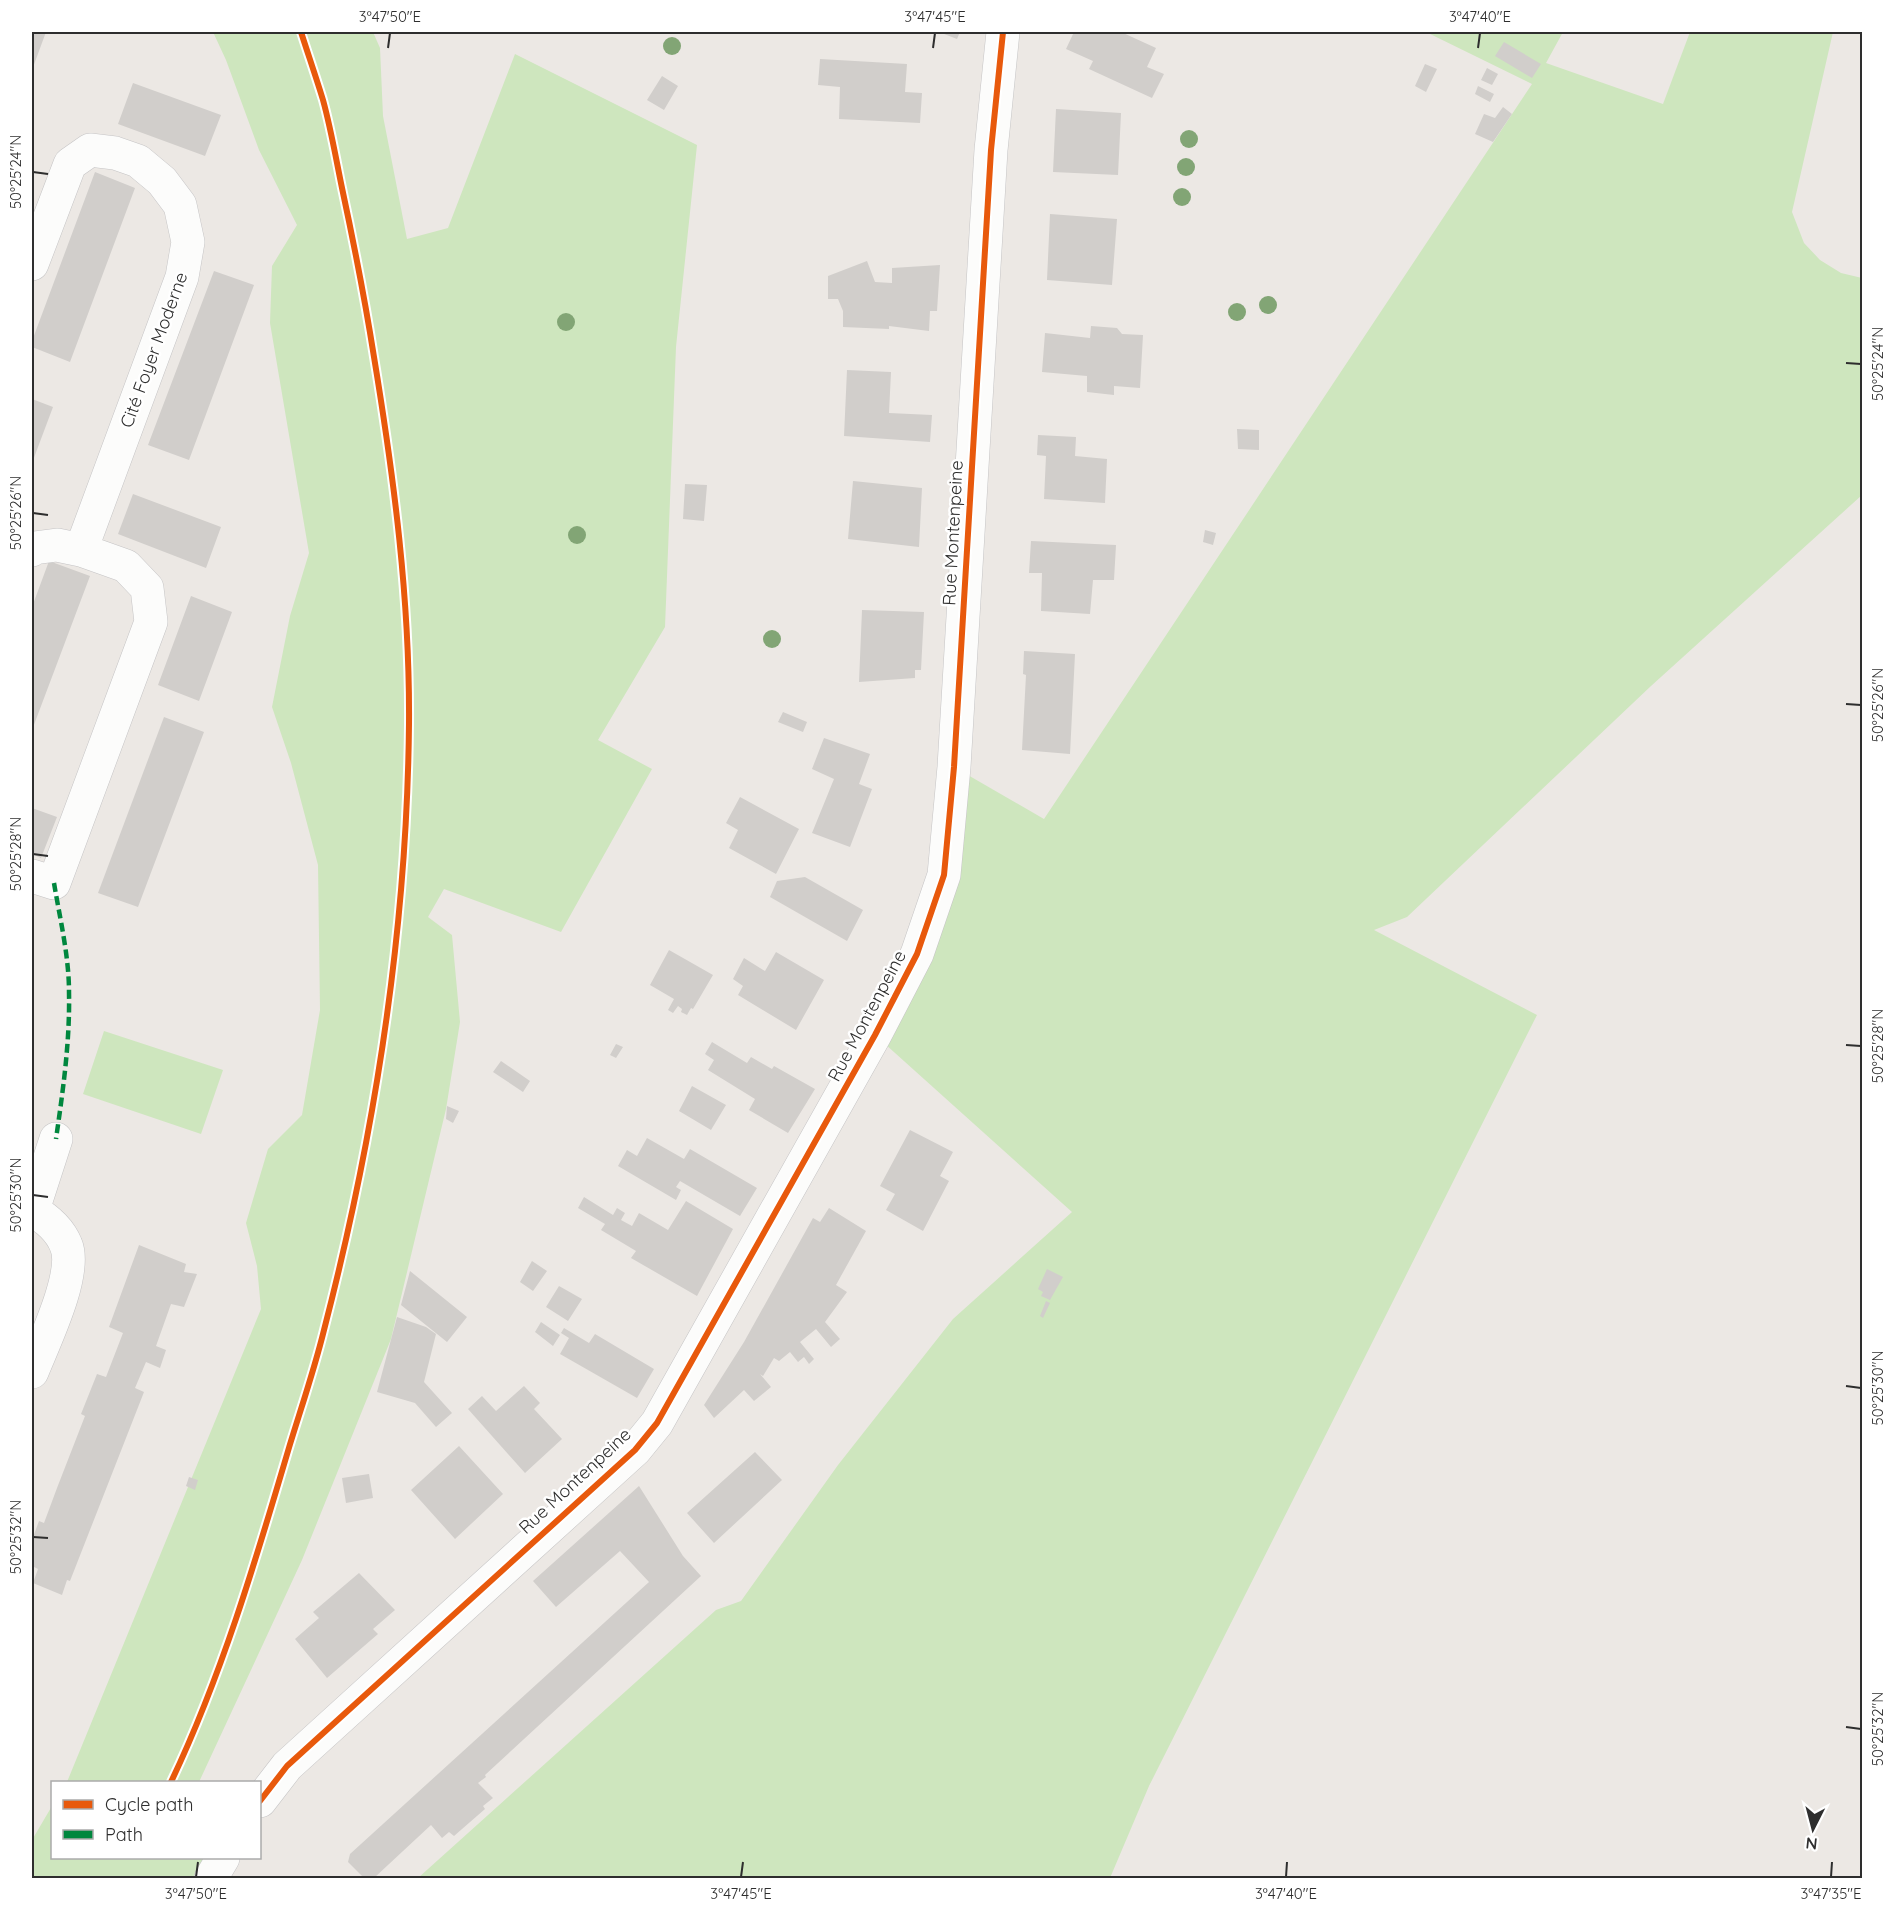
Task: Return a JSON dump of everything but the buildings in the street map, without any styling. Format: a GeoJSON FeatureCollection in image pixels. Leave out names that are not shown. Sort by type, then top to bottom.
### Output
{"type":"FeatureCollection","features":[{"type":"Feature","properties":{"kind":"street","name":"Rue Montenpeine"},"geometry":{"type":"LineString","coordinates":[[261,1800],[287,1766],[634,1450],[657,1422],[791,1186],[917,954],[944,875],[954,767],[991,150],[1003,32]]}},
{"type":"Feature","properties":{"kind":"street","name":"Cité Foyer Moderne"},"geometry":{"type":"LineString","coordinates":[[32,264],[70,164],[90,150],[115,153],[138,161],[162,181],[180,205],[189,242],[182,277],[81,550]]}},
{"type":"Feature","properties":{"kind":"street"},"geometry":{"type":"LineString","coordinates":[[32,550],[57,545],[81,550],[126,566],[147,588],[151,622],[54,883],[32,876]]}},
{"type":"Feature","properties":{"kind":"street"},"geometry":{"type":"LineString","coordinates":[[32,1372],[67,1284],[68,1248],[57,1229],[32,1210],[56,1139]]}},
{"type":"Feature","properties":{"kind":"street"},"geometry":{"type":"LineString","coordinates":[[211,1878],[222,1859]]}},
{"type":"Feature","properties":{"kind":"green space"},"geometry":{"type":"Polygon","coordinates":[[[213,32],[373,32],[380,48],[383,116],[407,239],[448,228],[515,54],[697,145],[676,347],[665,627],[598,740],[652,769],[561,932],[444,889],[428,917],[452,935],[460,1022],[446,1109],[391,1339],[302,1560],[199,1781],[67,1781],[261,1309],[257,1266],[246,1223],[268,1149],[302,1115],[320,1010],[318,865],[291,763],[272,707],[290,616],[309,553],[270,323],[272,266],[297,225],[259,150],[226,60],[213,32]]]}},
{"type":"Feature","properties":{"kind":"green space"},"geometry":{"type":"Polygon","coordinates":[[[1426,32],[1563,32],[1546,63],[1663,104],[1690,32],[1833,32],[1792,212],[1804,243],[1820,260],[1841,273],[1862,278],[1862,495],[1651,686],[1407,917],[1374,930],[1537,1015],[1149,1786],[1110,1878],[418,1878],[716,1610],[741,1601],[838,1465],[953,1319],[1072,1212],[875,1035],[917,954],[954,767],[1044,819],[1532,84],[1426,32]]]}},
{"type":"Feature","properties":{"kind":"green space"},"geometry":{"type":"Polygon","coordinates":[[[104,1031],[223,1070],[201,1134],[83,1094],[104,1031]]]}},
{"type":"Feature","properties":{"kind":"green space"},"geometry":{"type":"Polygon","coordinates":[[[51,1808],[51,1859],[222,1859],[211,1878],[32,1878],[32,1840],[51,1808]]]}},
{"type":"Feature","properties":{"kind":"marked path"},"geometry":{"type":"LineString","coordinates":[[54,883],[69,978],[67,1048],[56,1139]]}},
{"type":"Feature","properties":{"kind":"cycle path"},"geometry":{"type":"LineString","coordinates":[[171,1781],[206,1702],[236,1619],[324,1330],[359,1181],[373,1105],[395,953],[402,877],[407,801],[409,678],[404,586],[394,494],[371,336],[351,230],[326,111],[301,32]]}},
{"type":"Feature","properties":{"kind":"cycle path"},"geometry":{"type":"LineString","coordinates":[[261,1800],[287,1766],[635,1450],[657,1423],[875,1035],[917,954],[944,875],[954,767],[991,150],[1003,32]]}}]}
